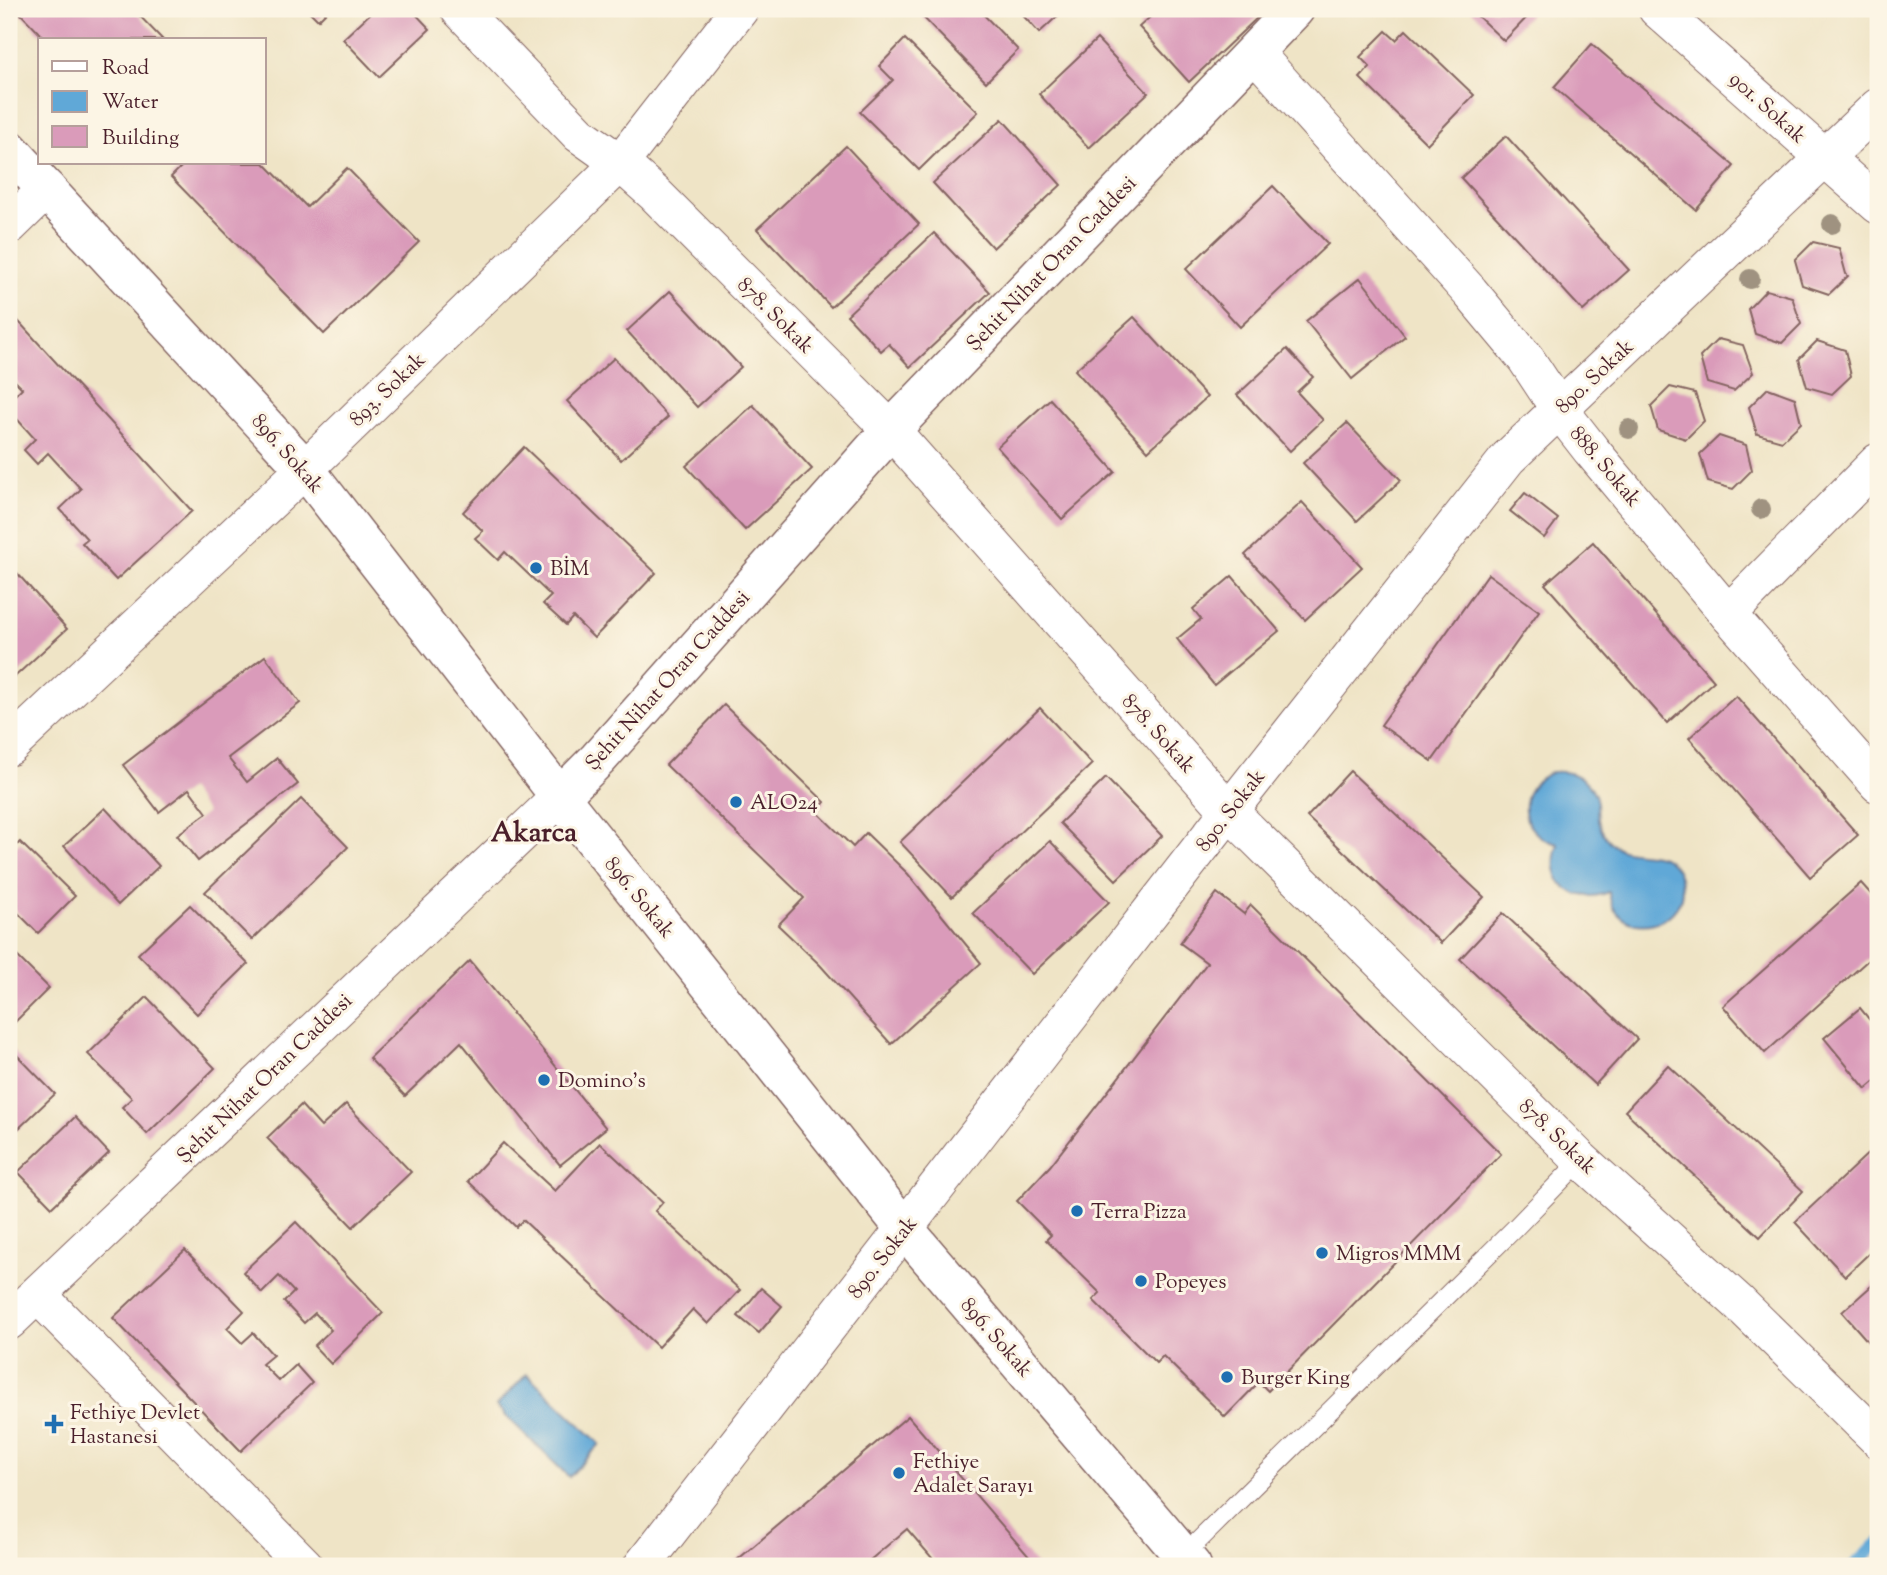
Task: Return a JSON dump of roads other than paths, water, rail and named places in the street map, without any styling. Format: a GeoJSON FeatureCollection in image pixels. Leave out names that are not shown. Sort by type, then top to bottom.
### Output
{"type":"FeatureCollection","features":[{"type":"Feature","properties":{"kind":"street","name":"878. Sokak"},"geometry":{"type":"LineString","coordinates":[[459,9],[579,134],[620,163],[665,204],[891,430],[1229,811],[1581,1160],[1738,1302],[1878,1439]]}},
{"type":"Feature","properties":{"kind":"street","name":"893. Sokak"},"geometry":{"type":"LineString","coordinates":[[9,747],[305,469],[620,163],[740,9]]}},
{"type":"Feature","properties":{"kind":"street","name":"Şehit Nihat Oran Caddesi"},"geometry":{"type":"LineString","coordinates":[[9,1321],[598,759],[891,430],[1295,9]]}},
{"type":"Feature","properties":{"kind":"street","name":"901. Sokak"},"geometry":{"type":"LineString","coordinates":[[1657,9],[1878,205]]}},
{"type":"Feature","properties":{"kind":"street","name":"888. Sokak"},"geometry":{"type":"LineString","coordinates":[[1254,52],[1470,292],[1526,359],[1559,409],[1728,614],[1878,784]]}},
{"type":"Feature","properties":{"kind":"street","name":"890. Sokak"},"geometry":{"type":"LineString","coordinates":[[642,1566],[1229,811],[1508,458],[1878,107]]}},
{"type":"Feature","properties":{"kind":"street","name":"896. Sokak"},"geometry":{"type":"LineString","coordinates":[[9,149],[305,469],[560,797],[904,1228],[1188,1563]]}},
{"type":"Feature","properties":{"kind":"street"},"geometry":{"type":"LineString","coordinates":[[9,226],[47,189]]}},
{"type":"Feature","properties":{"kind":"street"},"geometry":{"type":"LineString","coordinates":[[1728,614],[1878,462]]}},
{"type":"Feature","properties":{"kind":"street"},"geometry":{"type":"LineString","coordinates":[[37,1295],[305,1566]]}},
{"type":"Feature","properties":{"kind":"lane"},"geometry":{"type":"LineString","coordinates":[[1188,1563],[1581,1160]]}},
{"type":"Feature","properties":{"kind":"water"},"geometry":{"type":"Polygon","coordinates":[[[1553,772],[1582,778],[1592,789],[1597,803],[1599,826],[1609,841],[1630,852],[1663,857],[1672,864],[1679,875],[1682,893],[1677,907],[1667,917],[1653,923],[1639,924],[1625,920],[1615,909],[1609,892],[1584,896],[1565,887],[1555,869],[1558,844],[1544,839],[1534,831],[1527,821],[1525,810],[1531,788],[1553,772]]]}},
{"type":"Feature","properties":{"kind":"water"},"geometry":{"type":"Polygon","coordinates":[[[527,1374],[600,1444],[569,1477],[496,1406],[527,1374]]]}},
{"type":"Feature","properties":{"kind":"waterway"},"geometry":{"type":"LineString","coordinates":[[1853,1566],[1878,1543]]}},
{"type":"Feature","properties":{"kind":"place","name":"BİM"},"geometry":{"type":"Point","coordinates":[536,568]}},
{"type":"Feature","properties":{"kind":"place","name":"ALO24"},"geometry":{"type":"Point","coordinates":[736,802]}},
{"type":"Feature","properties":{"kind":"place","name":"Domino's"},"geometry":{"type":"Point","coordinates":[544,1080]}},
{"type":"Feature","properties":{"kind":"place","name":"Terra Pizza"},"geometry":{"type":"Point","coordinates":[1077,1211]}},
{"type":"Feature","properties":{"kind":"place","name":"Migros MMM"},"geometry":{"type":"Point","coordinates":[1322,1253]}},
{"type":"Feature","properties":{"kind":"place","name":"Popeyes"},"geometry":{"type":"Point","coordinates":[1141,1281]}},
{"type":"Feature","properties":{"kind":"place","name":"Burger King"},"geometry":{"type":"Point","coordinates":[1227,1377]}},
{"type":"Feature","properties":{"kind":"place","name":"Fethiye Devlet Hastanesi"},"geometry":{"type":"Point","coordinates":[54,1424]}},
{"type":"Feature","properties":{"kind":"place","name":"Fethiye Adalet Sarayı"},"geometry":{"type":"Point","coordinates":[899,1473]}},
{"type":"Feature","properties":{"kind":"district","name":"Akarca"},"geometry":{"type":"Point","coordinates":[534,831]}}]}
